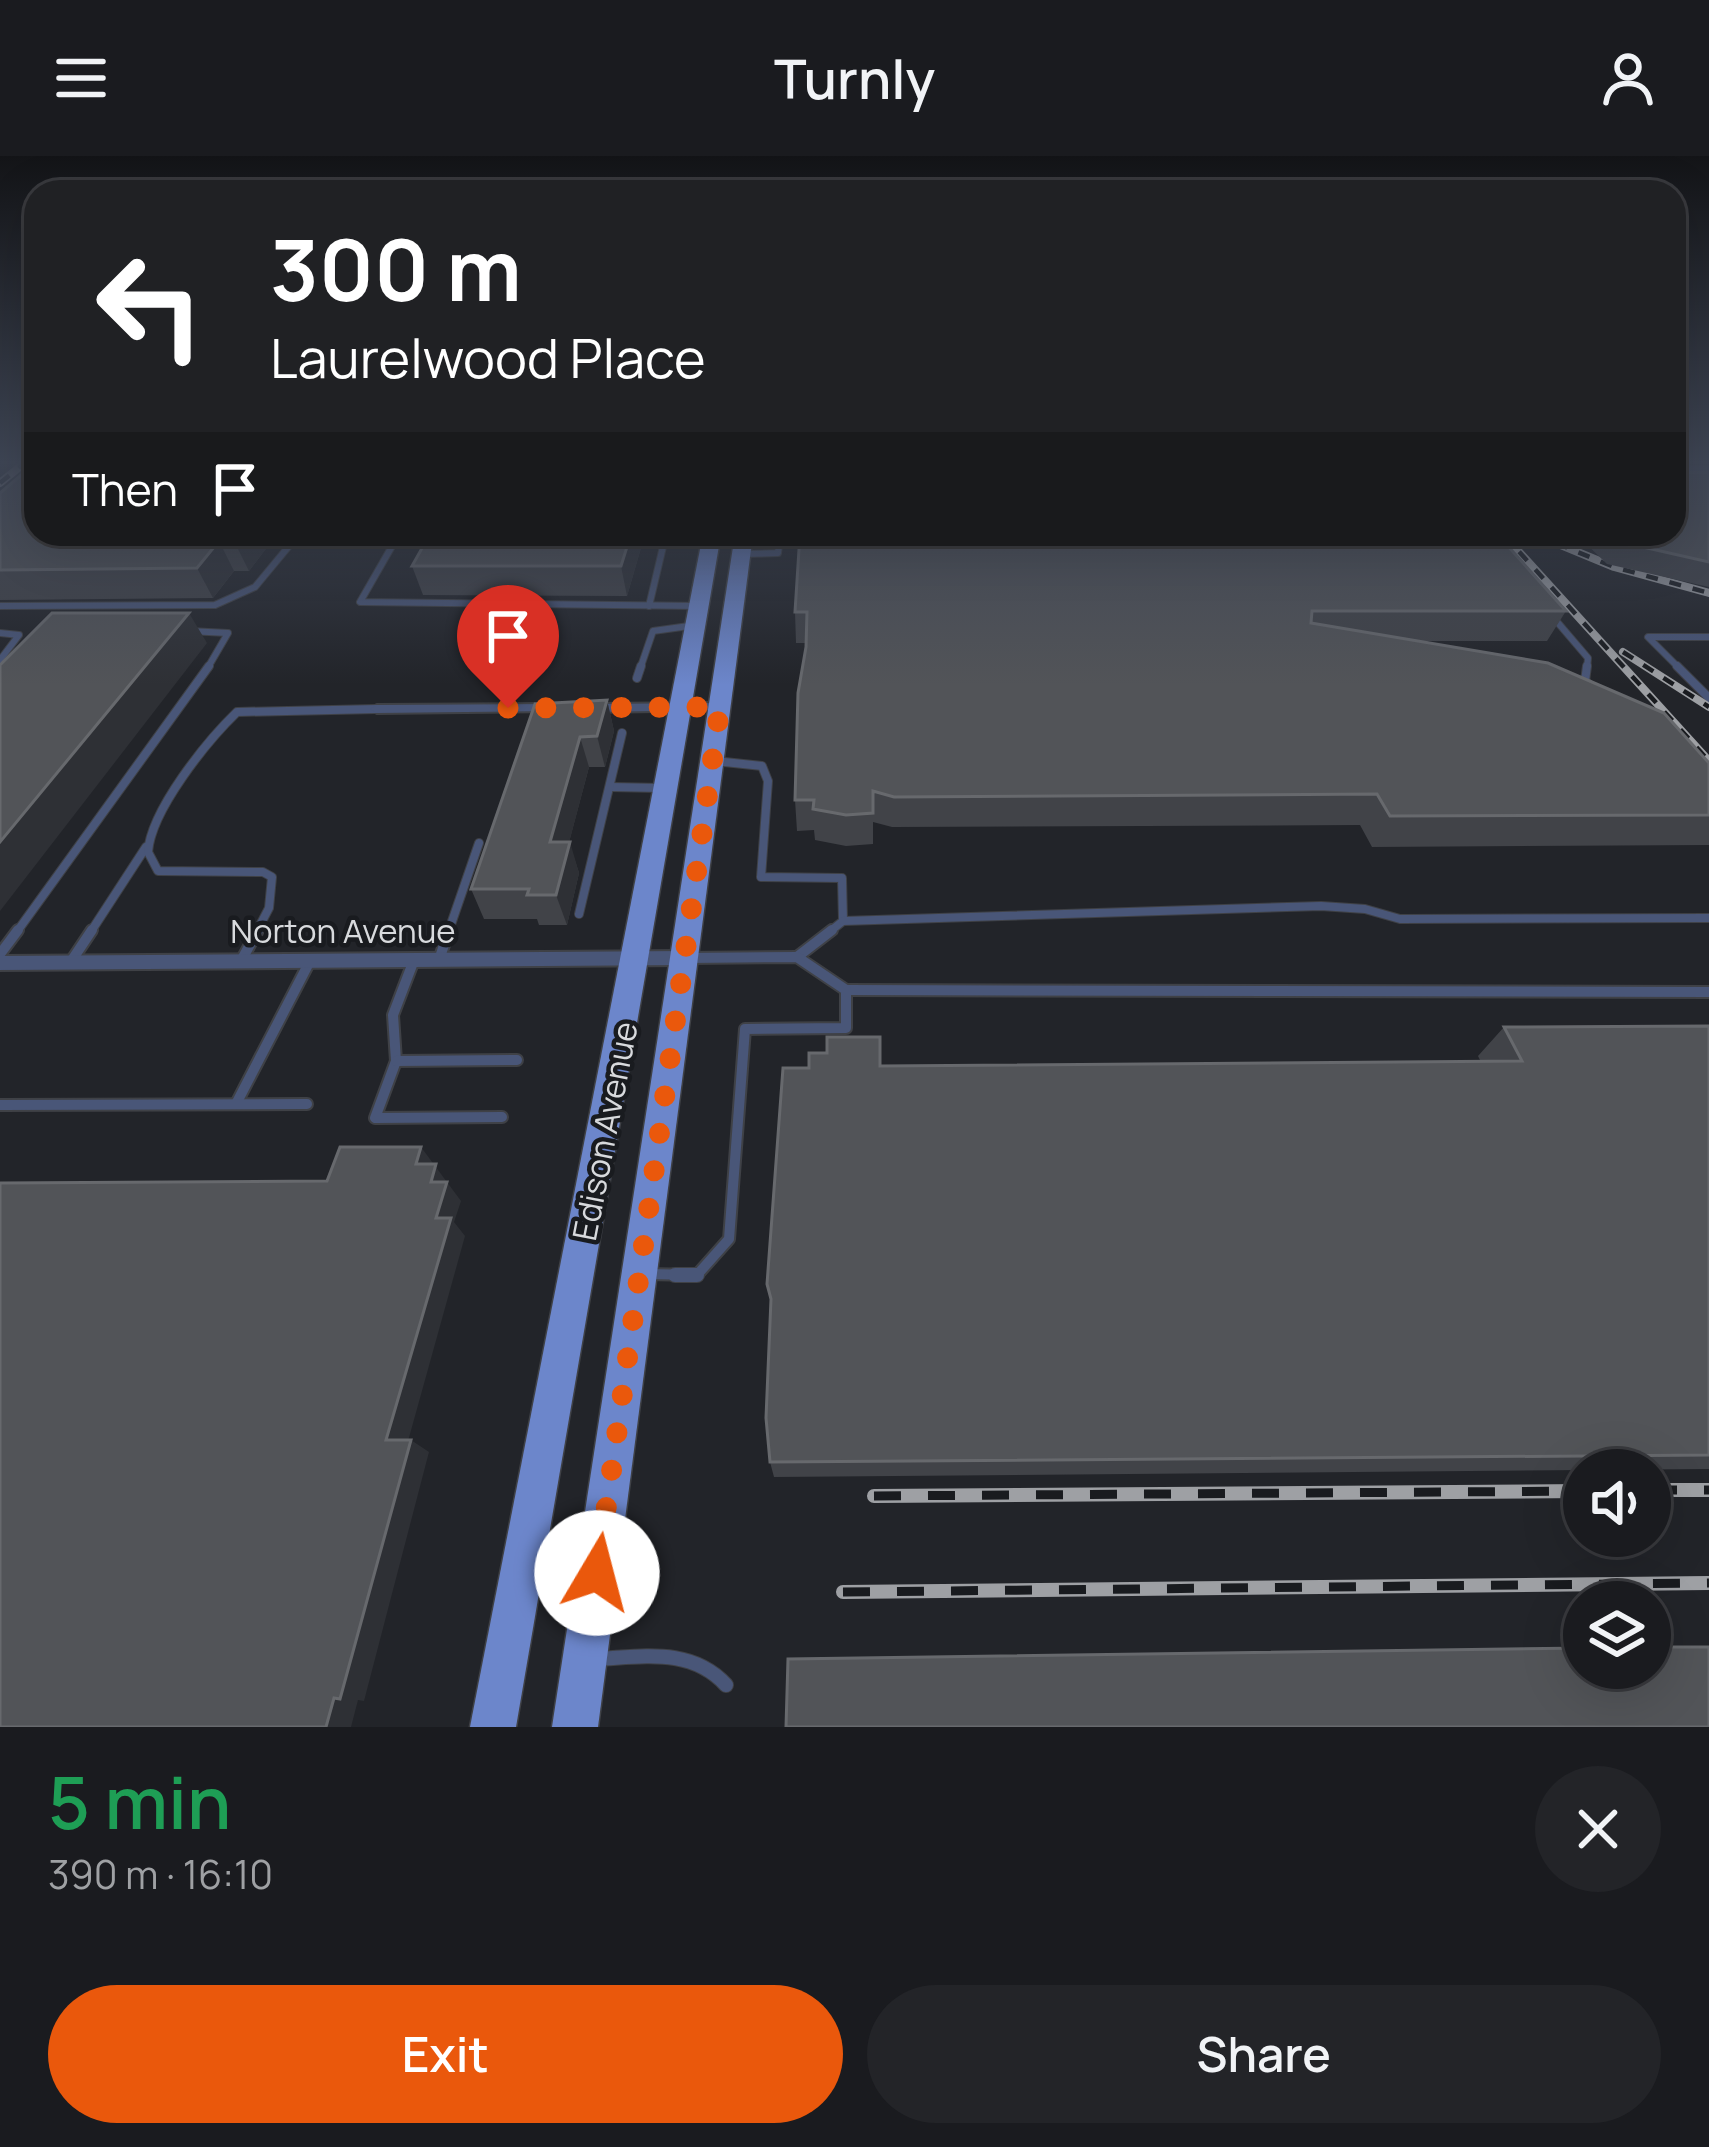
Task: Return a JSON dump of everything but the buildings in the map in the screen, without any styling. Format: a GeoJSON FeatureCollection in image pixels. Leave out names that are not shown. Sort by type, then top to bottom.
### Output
{"type":"FeatureCollection","features":[{"type":"Feature","properties":{"kind":"main road","name":"Edison Avenue"},"geometry":{"type":"LineString","coordinates":[[493,1727],[711,546]]}},
{"type":"Feature","properties":{"kind":"main road"},"geometry":{"type":"LineString","coordinates":[[718,546],[723,553],[718,590],[734,601]]}},
{"type":"Feature","properties":{"kind":"main road","name":"Edison Avenue"},"geometry":{"type":"LineString","coordinates":[[575,1727],[742,546]]}},
{"type":"Feature","properties":{"kind":"street"},"geometry":{"type":"LineString","coordinates":[[377,709],[720,707]]}},
{"type":"Feature","properties":{"kind":"street","name":"Norton Avenue"},"geometry":{"type":"LineString","coordinates":[[0,959],[70,963],[686,958]]}},
{"type":"Feature","properties":{"kind":"lane"},"geometry":{"type":"LineString","coordinates":[[0,606],[215,605],[255,587],[289,546]]}},
{"type":"Feature","properties":{"kind":"lane"},"geometry":{"type":"LineString","coordinates":[[392,546],[360,602],[649,605],[698,615]]}},
{"type":"Feature","properties":{"kind":"lane"},"geometry":{"type":"LineString","coordinates":[[649,605],[663,546]]}},
{"type":"Feature","properties":{"kind":"lane"},"geometry":{"type":"LineString","coordinates":[[750,546],[778,553],[779,546]]}},
{"type":"Feature","properties":{"kind":"lane"},"geometry":{"type":"LineString","coordinates":[[1540,601],[1588,658],[1585,682],[1603,695]]}},
{"type":"Feature","properties":{"kind":"lane"},"geometry":{"type":"LineString","coordinates":[[637,678],[653,631],[698,615]]}},
{"type":"Feature","properties":{"kind":"lane"},"geometry":{"type":"LineString","coordinates":[[0,959],[228,640],[228,633],[220,631],[177,631]]}},
{"type":"Feature","properties":{"kind":"lane"},"geometry":{"type":"LineString","coordinates":[[0,633],[19,635],[0,660]]}},
{"type":"Feature","properties":{"kind":"lane"},"geometry":{"type":"LineString","coordinates":[[1709,637],[1648,638],[1709,698]]}},
{"type":"Feature","properties":{"kind":"lane"},"geometry":{"type":"LineString","coordinates":[[70,963],[176,794],[237,712],[377,709]]}},
{"type":"Feature","properties":{"kind":"lane"},"geometry":{"type":"LineString","coordinates":[[579,914],[622,733]]}},
{"type":"Feature","properties":{"kind":"lane"},"geometry":{"type":"LineString","coordinates":[[713,761],[742,760],[762,766],[768,781],[760,877],[842,878],[843,921]]}},
{"type":"Feature","properties":{"kind":"lane"},"geometry":{"type":"LineString","coordinates":[[610,787],[667,788]]}},
{"type":"Feature","properties":{"kind":"lane"},"geometry":{"type":"LineString","coordinates":[[149,842],[149,862],[165,874],[245,872],[272,877],[269,908],[241,961]]}},
{"type":"Feature","properties":{"kind":"lane"},"geometry":{"type":"LineString","coordinates":[[439,960],[479,843]]}},
{"type":"Feature","properties":{"kind":"lane"},"geometry":{"type":"LineString","coordinates":[[796,957],[843,921],[1322,906],[1365,909],[1400,919],[1709,918]]}},
{"type":"Feature","properties":{"kind":"lane"},"geometry":{"type":"LineString","coordinates":[[686,958],[796,957],[846,990],[1709,992]]}},
{"type":"Feature","properties":{"kind":"lane"},"geometry":{"type":"LineString","coordinates":[[414,960],[393,1015],[395,1061],[375,1118],[502,1117]]}},
{"type":"Feature","properties":{"kind":"lane"},"geometry":{"type":"LineString","coordinates":[[236,1104],[310,961]]}},
{"type":"Feature","properties":{"kind":"lane"},"geometry":{"type":"LineString","coordinates":[[641,1274],[697,1275],[729,1239],[746,1029],[846,1028],[846,990]]}},
{"type":"Feature","properties":{"kind":"lane"},"geometry":{"type":"LineString","coordinates":[[395,1061],[517,1060]]}},
{"type":"Feature","properties":{"kind":"lane"},"geometry":{"type":"LineString","coordinates":[[0,1105],[307,1104]]}},
{"type":"Feature","properties":{"kind":"lane"},"geometry":{"type":"LineString","coordinates":[[585,1659],[689,1657],[711,1664],[726,1685]]}},
{"type":"Feature","properties":{"kind":"railway"},"geometry":{"type":"LineString","coordinates":[[1514,546],[1709,761]]}},
{"type":"Feature","properties":{"kind":"railway"},"geometry":{"type":"LineString","coordinates":[[1563,546],[1614,567],[1709,593]]}},
{"type":"Feature","properties":{"kind":"railway"},"geometry":{"type":"LineString","coordinates":[[1623,652],[1709,707]]}},
{"type":"Feature","properties":{"kind":"railway"},"geometry":{"type":"LineString","coordinates":[[1671,1490],[1709,1490]]}},
{"type":"Feature","properties":{"kind":"railway"},"geometry":{"type":"LineString","coordinates":[[874,1496],[1563,1491]]}},
{"type":"Feature","properties":{"kind":"railway"},"geometry":{"type":"LineString","coordinates":[[843,1592],[1709,1583]]}},
{"type":"Feature","properties":{"kind":"route"},"geometry":{"type":"LineString","coordinates":[[508,708],[720,707],[597,1573]]}}]}
